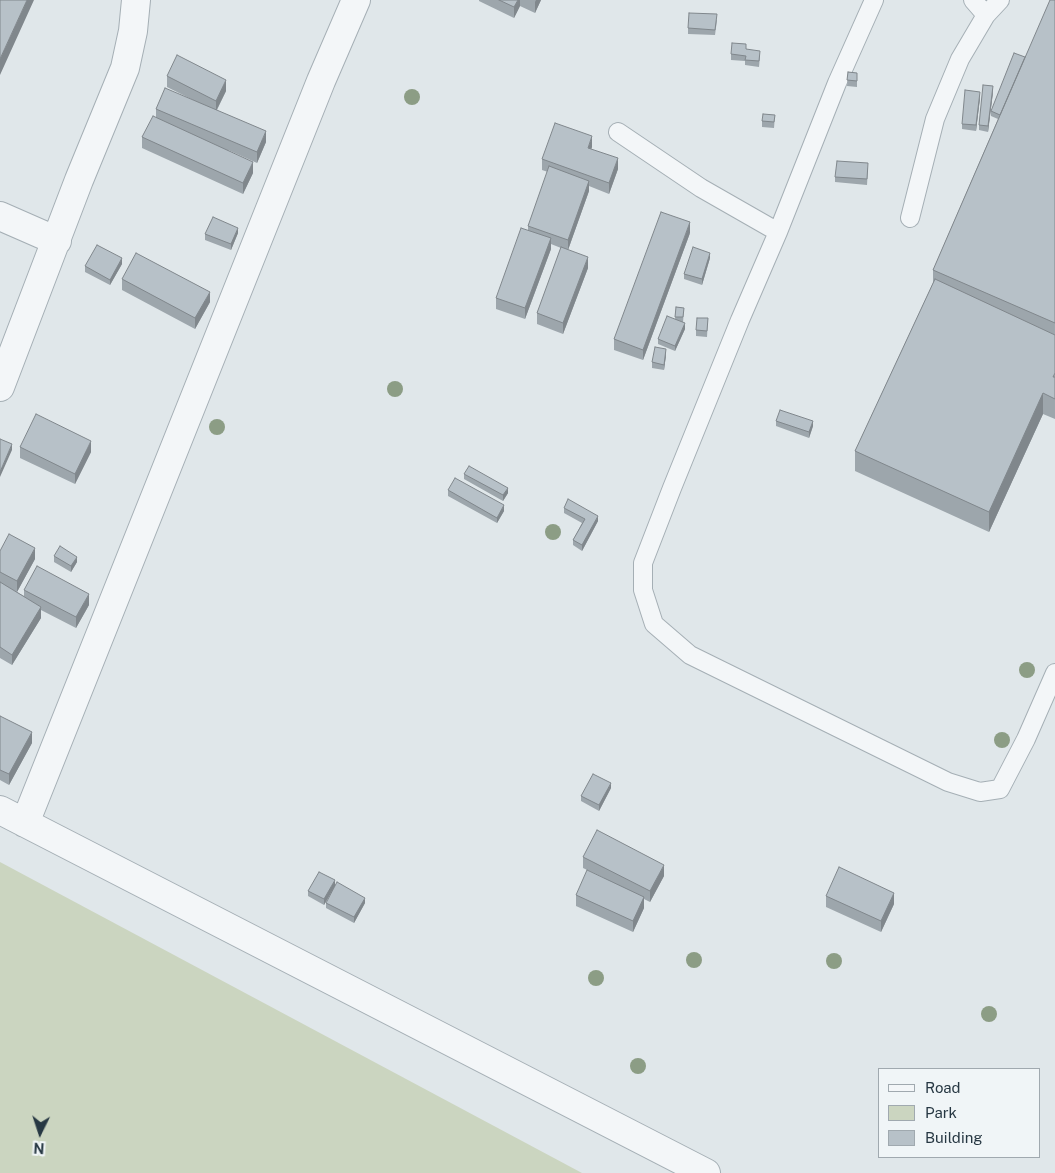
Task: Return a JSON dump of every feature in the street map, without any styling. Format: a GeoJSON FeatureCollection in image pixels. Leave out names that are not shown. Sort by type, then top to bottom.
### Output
{"type":"FeatureCollection","features":[{"type":"Feature","properties":{"kind":"street"},"geometry":{"type":"LineString","coordinates":[[0,388],[57,241],[78,180],[125,68],[134,31],[136,0]]}},
{"type":"Feature","properties":{"kind":"street"},"geometry":{"type":"LineString","coordinates":[[25,823],[321,81],[356,0]]}},
{"type":"Feature","properties":{"kind":"street"},"geometry":{"type":"LineString","coordinates":[[0,216],[57,241]]}},
{"type":"Feature","properties":{"kind":"street"},"geometry":{"type":"LineString","coordinates":[[0,810],[706,1173]]}},
{"type":"Feature","properties":{"kind":"lane"},"geometry":{"type":"LineString","coordinates":[[874,0],[837,83],[643,563],[643,590],[654,624],[690,655],[948,782],[980,792],[1000,789],[1026,739],[1055,673]]}},
{"type":"Feature","properties":{"kind":"lane"},"geometry":{"type":"LineString","coordinates":[[973,0],[986,15]]}},
{"type":"Feature","properties":{"kind":"lane"},"geometry":{"type":"LineString","coordinates":[[910,218],[935,119],[960,59],[986,15],[1000,0]]}},
{"type":"Feature","properties":{"kind":"lane"},"geometry":{"type":"LineString","coordinates":[[618,132],[701,188],[778,232]]}},
{"type":"Feature","properties":{"kind":"green space"},"geometry":{"type":"Polygon","coordinates":[[[0,862],[582,1173],[0,1173],[0,862]]]}},
{"type":"Feature","properties":{"kind":"building"},"geometry":{"type":"Polygon","coordinates":[[[0,0],[27,0],[0,59],[0,0]]]}},
{"type":"Feature","properties":{"kind":"building"},"geometry":{"type":"Polygon","coordinates":[[[499,0],[518,0],[514,7],[499,0]]]}},
{"type":"Feature","properties":{"kind":"building"},"geometry":{"type":"Polygon","coordinates":[[[1050,0],[1055,0],[1055,323],[933,270],[1050,0]]]}},
{"type":"Feature","properties":{"kind":"building"},"geometry":{"type":"Polygon","coordinates":[[[689,13],[717,14],[715,30],[688,28],[689,13]]]}},
{"type":"Feature","properties":{"kind":"building"},"geometry":{"type":"Polygon","coordinates":[[[732,43],[746,44],[746,49],[760,51],[759,61],[745,60],[746,56],[731,54],[732,43]]]}},
{"type":"Feature","properties":{"kind":"building"},"geometry":{"type":"Polygon","coordinates":[[[1014,53],[1025,57],[1000,115],[991,111],[1014,53]]]}},
{"type":"Feature","properties":{"kind":"building"},"geometry":{"type":"Polygon","coordinates":[[[177,55],[226,80],[216,101],[167,76],[177,55]]]}},
{"type":"Feature","properties":{"kind":"building"},"geometry":{"type":"Polygon","coordinates":[[[848,72],[857,73],[857,81],[847,80],[848,72]]]}},
{"type":"Feature","properties":{"kind":"building"},"geometry":{"type":"Polygon","coordinates":[[[983,85],[993,86],[988,126],[979,125],[983,85]]]}},
{"type":"Feature","properties":{"kind":"building"},"geometry":{"type":"Polygon","coordinates":[[[165,88],[266,131],[257,152],[156,109],[165,88]]]}},
{"type":"Feature","properties":{"kind":"building"},"geometry":{"type":"Polygon","coordinates":[[[965,90],[980,92],[976,125],[962,124],[965,90]]]}},
{"type":"Feature","properties":{"kind":"building"},"geometry":{"type":"Polygon","coordinates":[[[763,114],[775,115],[774,122],[762,121],[763,114]]]}},
{"type":"Feature","properties":{"kind":"building"},"geometry":{"type":"Polygon","coordinates":[[[153,116],[253,162],[243,183],[142,137],[153,116]]]}},
{"type":"Feature","properties":{"kind":"building"},"geometry":{"type":"Polygon","coordinates":[[[555,123],[592,136],[588,148],[618,158],[609,183],[542,159],[555,123]]]}},
{"type":"Feature","properties":{"kind":"building"},"geometry":{"type":"Polygon","coordinates":[[[837,161],[868,163],[867,179],[835,177],[837,161]]]}},
{"type":"Feature","properties":{"kind":"building"},"geometry":{"type":"Polygon","coordinates":[[[549,166],[589,181],[568,240],[528,226],[549,166]]]}},
{"type":"Feature","properties":{"kind":"building"},"geometry":{"type":"Polygon","coordinates":[[[661,212],[690,222],[643,350],[614,339],[661,212]]]}},
{"type":"Feature","properties":{"kind":"building"},"geometry":{"type":"Polygon","coordinates":[[[213,217],[238,228],[231,244],[205,234],[213,217]]]}},
{"type":"Feature","properties":{"kind":"building"},"geometry":{"type":"Polygon","coordinates":[[[521,228],[551,238],[525,308],[496,298],[521,228]]]}},
{"type":"Feature","properties":{"kind":"building"},"geometry":{"type":"Polygon","coordinates":[[[97,245],[122,258],[110,280],[85,266],[97,245]]]}},
{"type":"Feature","properties":{"kind":"building"},"geometry":{"type":"Polygon","coordinates":[[[561,247],[588,257],[563,323],[537,313],[561,247]]]}},
{"type":"Feature","properties":{"kind":"building"},"geometry":{"type":"Polygon","coordinates":[[[693,247],[710,253],[702,279],[684,274],[693,247]]]}},
{"type":"Feature","properties":{"kind":"building"},"geometry":{"type":"Polygon","coordinates":[[[136,253],[210,292],[195,318],[122,279],[136,253]]]}},
{"type":"Feature","properties":{"kind":"building"},"geometry":{"type":"Polygon","coordinates":[[[935,279],[1055,335],[1055,373],[1053,377],[1055,377],[1055,399],[1043,393],[989,512],[855,451],[935,279]]]}},
{"type":"Feature","properties":{"kind":"building"},"geometry":{"type":"Polygon","coordinates":[[[676,307],[684,308],[683,317],[675,317],[676,307]]]}},
{"type":"Feature","properties":{"kind":"building"},"geometry":{"type":"Polygon","coordinates":[[[667,316],[685,323],[675,346],[658,339],[667,316]]]}},
{"type":"Feature","properties":{"kind":"building"},"geometry":{"type":"Polygon","coordinates":[[[697,318],[708,318],[707,331],[696,330],[697,318]]]}},
{"type":"Feature","properties":{"kind":"building"},"geometry":{"type":"Polygon","coordinates":[[[655,347],[666,349],[664,365],[652,362],[655,347]]]}},
{"type":"Feature","properties":{"kind":"building"},"geometry":{"type":"Polygon","coordinates":[[[780,410],[813,421],[809,432],[776,421],[780,410]]]}},
{"type":"Feature","properties":{"kind":"building"},"geometry":{"type":"Polygon","coordinates":[[[36,414],[91,441],[75,474],[20,447],[36,414]]]}},
{"type":"Feature","properties":{"kind":"building"},"geometry":{"type":"Polygon","coordinates":[[[0,439],[12,444],[0,472],[0,439]]]}},
{"type":"Feature","properties":{"kind":"building"},"geometry":{"type":"Polygon","coordinates":[[[469,466],[508,488],[503,495],[464,474],[469,466]]]}},
{"type":"Feature","properties":{"kind":"building"},"geometry":{"type":"Polygon","coordinates":[[[455,478],[504,505],[497,518],[448,490],[455,478]]]}},
{"type":"Feature","properties":{"kind":"building"},"geometry":{"type":"Polygon","coordinates":[[[568,499],[598,516],[582,545],[573,540],[585,519],[564,508],[568,499]]]}},
{"type":"Feature","properties":{"kind":"building"},"geometry":{"type":"Polygon","coordinates":[[[9,534],[35,548],[17,581],[0,572],[0,551],[9,534]]]}},
{"type":"Feature","properties":{"kind":"building"},"geometry":{"type":"Polygon","coordinates":[[[60,546],[77,557],[71,566],[54,556],[60,546]]]}},
{"type":"Feature","properties":{"kind":"building"},"geometry":{"type":"Polygon","coordinates":[[[37,566],[89,594],[76,617],[24,590],[37,566]]]}},
{"type":"Feature","properties":{"kind":"building"},"geometry":{"type":"Polygon","coordinates":[[[0,582],[41,607],[12,655],[0,647],[0,582]]]}},
{"type":"Feature","properties":{"kind":"building"},"geometry":{"type":"Polygon","coordinates":[[[0,716],[32,732],[9,774],[0,770],[0,716]]]}},
{"type":"Feature","properties":{"kind":"building"},"geometry":{"type":"Polygon","coordinates":[[[593,774],[611,783],[599,805],[581,796],[593,774]]]}},
{"type":"Feature","properties":{"kind":"building"},"geometry":{"type":"Polygon","coordinates":[[[597,830],[664,865],[650,891],[583,857],[597,830]]]}},
{"type":"Feature","properties":{"kind":"building"},"geometry":{"type":"Polygon","coordinates":[[[839,867],[894,893],[881,921],[826,896],[839,867]]]}},
{"type":"Feature","properties":{"kind":"building"},"geometry":{"type":"Polygon","coordinates":[[[587,870],[644,897],[633,921],[576,895],[587,870]]]}},
{"type":"Feature","properties":{"kind":"building"},"geometry":{"type":"Polygon","coordinates":[[[319,872],[335,880],[324,899],[308,891],[319,872]]]}},
{"type":"Feature","properties":{"kind":"building"},"geometry":{"type":"Polygon","coordinates":[[[337,882],[365,898],[354,917],[326,903],[337,882]]]}}]}
